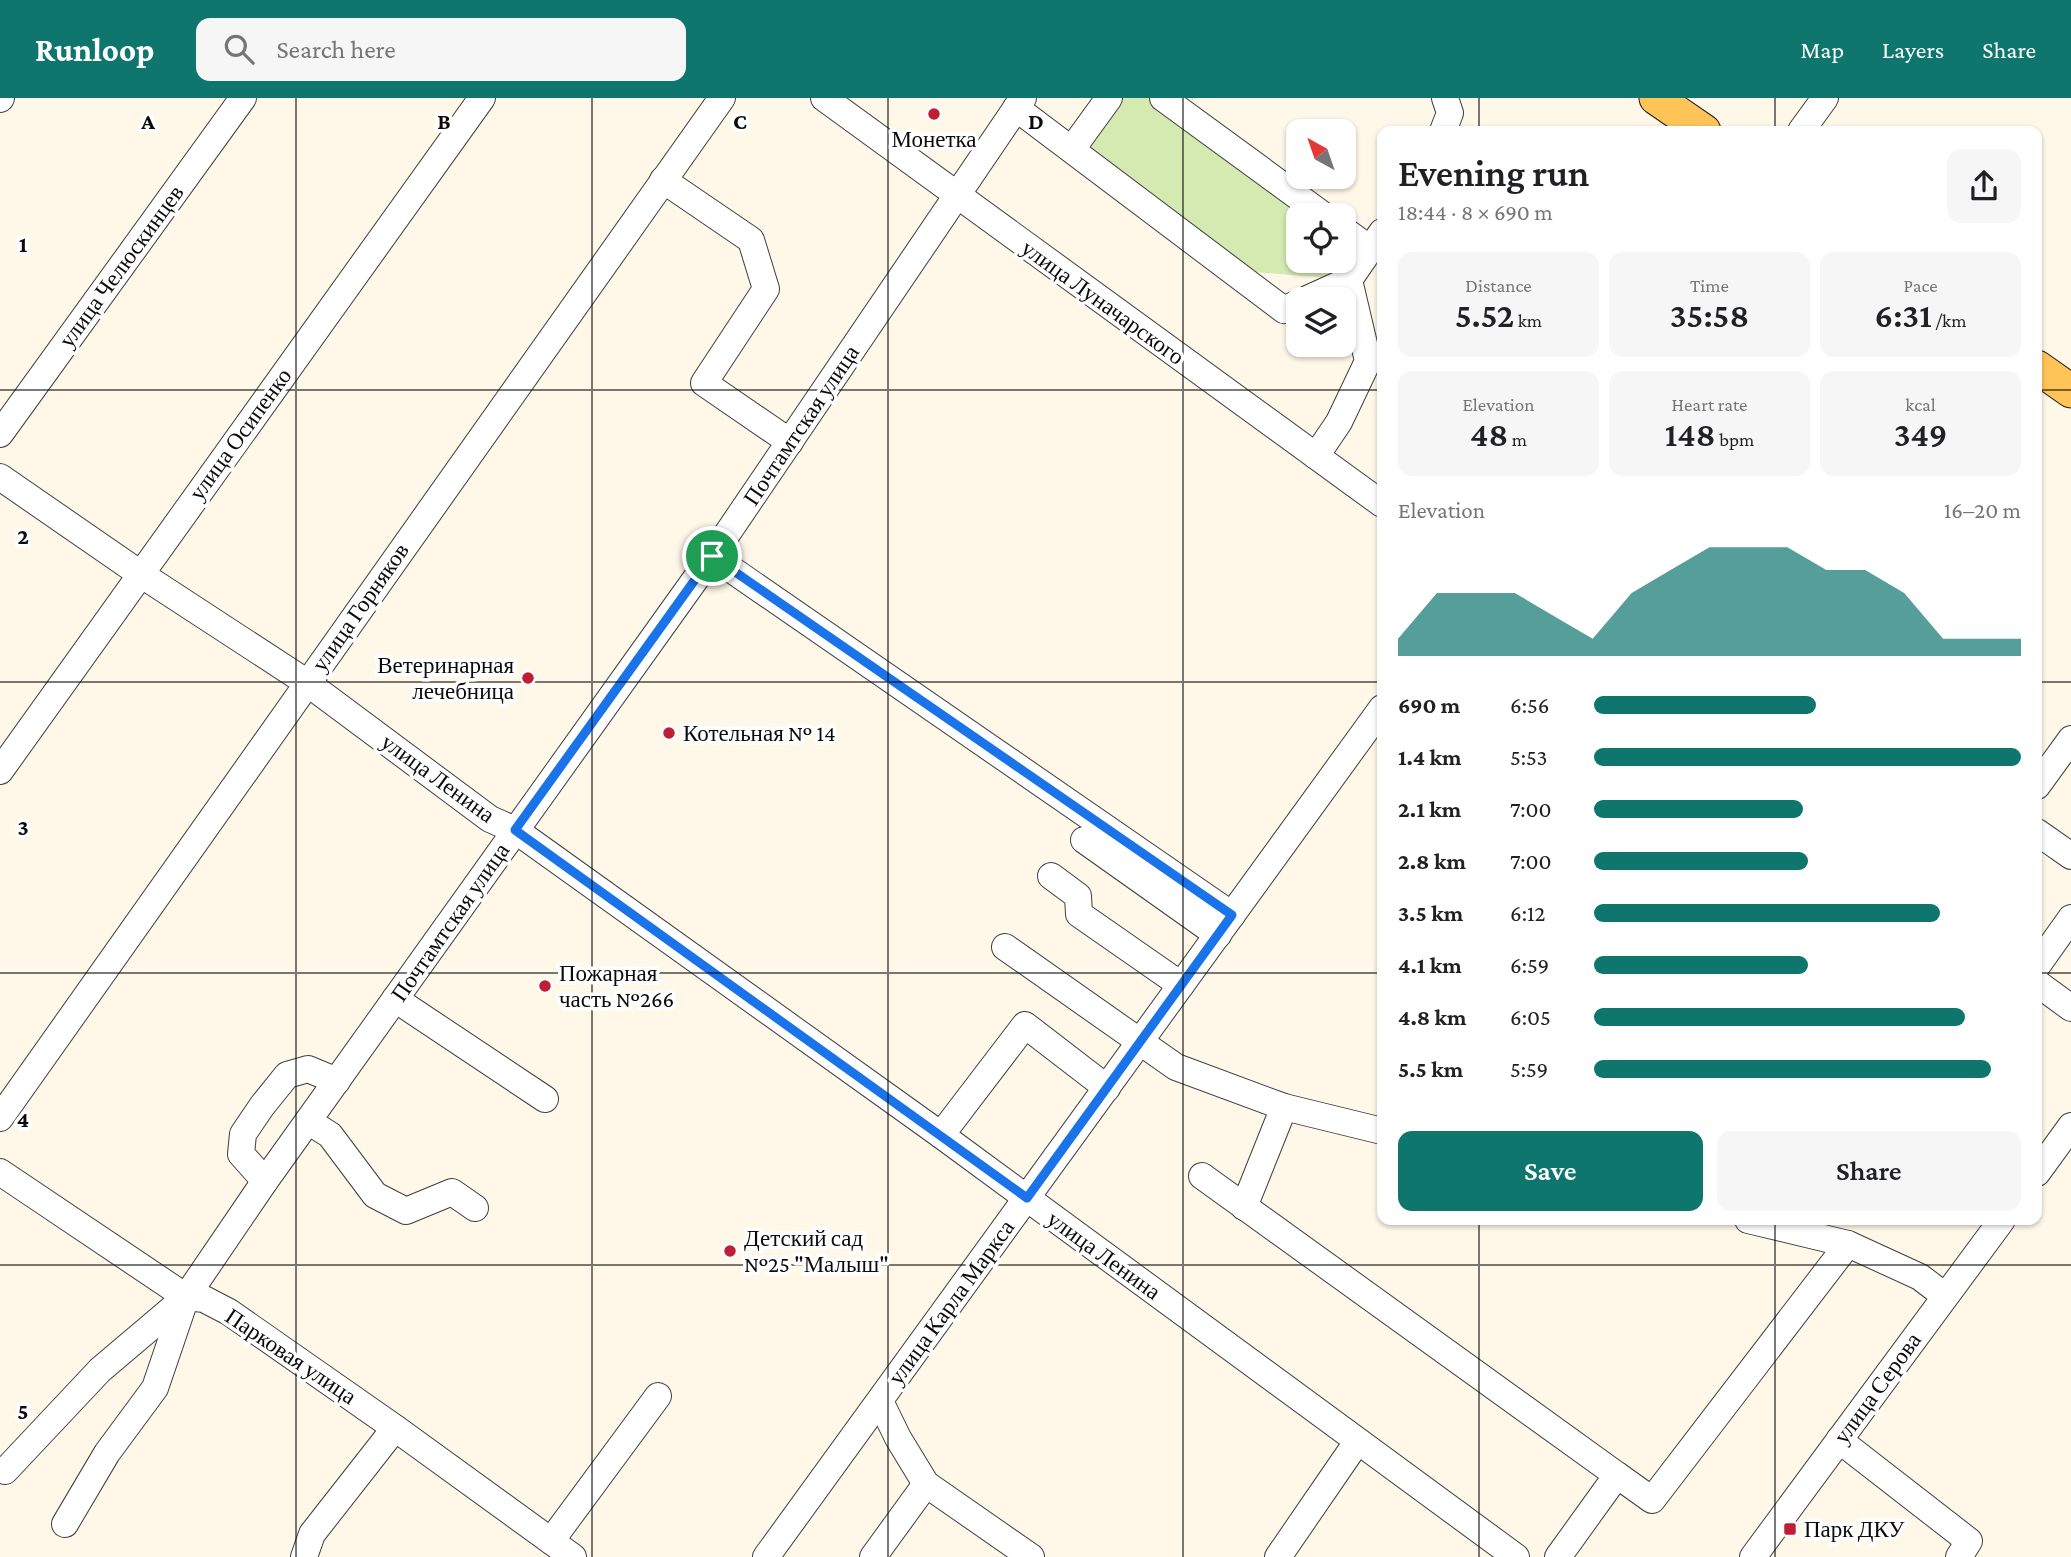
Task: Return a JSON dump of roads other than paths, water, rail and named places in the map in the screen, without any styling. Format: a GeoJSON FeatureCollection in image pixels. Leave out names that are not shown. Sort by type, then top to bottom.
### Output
{"type":"FeatureCollection","features":[{"type":"Feature","properties":{"kind":"main road"},"geometry":{"type":"LineString","coordinates":[[1656,98],[1697,126]]}},
{"type":"Feature","properties":{"kind":"main road"},"geometry":{"type":"LineString","coordinates":[[2042,371],[2071,391]]}},
{"type":"Feature","properties":{"kind":"street","name":"улица Челюскинцев"},"geometry":{"type":"LineString","coordinates":[[0,433],[243,98]]}},
{"type":"Feature","properties":{"kind":"street","name":"улица Осипенко"},"geometry":{"type":"LineString","coordinates":[[0,771],[139,573],[482,98]]}},
{"type":"Feature","properties":{"kind":"street","name":"улица Горняков"},"geometry":{"type":"LineString","coordinates":[[0,1118],[306,682],[722,98]]}},
{"type":"Feature","properties":{"kind":"street"},"geometry":{"type":"LineString","coordinates":[[1072,149],[1109,98]]}},
{"type":"Feature","properties":{"kind":"street"},"geometry":{"type":"LineString","coordinates":[[1163,98],[1307,203]]}},
{"type":"Feature","properties":{"kind":"street"},"geometry":{"type":"LineString","coordinates":[[1445,98],[1450,113],[1445,126]]}},
{"type":"Feature","properties":{"kind":"street"},"geometry":{"type":"LineString","coordinates":[[1805,126],[1825,98]]}},
{"type":"Feature","properties":{"kind":"street","name":"улица Луначарского"},"geometry":{"type":"LineString","coordinates":[[836,102],[956,195],[1377,501]]}},
{"type":"Feature","properties":{"kind":"street"},"geometry":{"type":"LineString","coordinates":[[1020,103],[1072,149],[1286,309]]}},
{"type":"Feature","properties":{"kind":"street","name":"Почтамтская улица"},"geometry":{"type":"LineString","coordinates":[[186,1297],[265,1181],[712,556],[1020,103]]}},
{"type":"Feature","properties":{"kind":"street"},"geometry":{"type":"LineString","coordinates":[[663,180],[751,240],[766,289],[704,383],[790,442]]}},
{"type":"Feature","properties":{"kind":"street"},"geometry":{"type":"LineString","coordinates":[[1334,287],[1349,280],[1376,241],[1356,234]]}},
{"type":"Feature","properties":{"kind":"street"},"geometry":{"type":"LineString","coordinates":[[1316,456],[1339,422],[1368,361],[1349,280]]}},
{"type":"Feature","properties":{"kind":"street","name":"улица Ленина"},"geometry":{"type":"LineString","coordinates":[[0,477],[139,573],[306,682],[491,819],[515,830],[941,1135],[1516,1557]]}},
{"type":"Feature","properties":{"kind":"street"},"geometry":{"type":"LineString","coordinates":[[712,556],[1225,925]]}},
{"type":"Feature","properties":{"kind":"street","name":"улица Карла Маркса"},"geometry":{"type":"LineString","coordinates":[[766,1557],[1377,715]]}},
{"type":"Feature","properties":{"kind":"street"},"geometry":{"type":"LineString","coordinates":[[2042,779],[2071,739]]}},
{"type":"Feature","properties":{"kind":"street"},"geometry":{"type":"LineString","coordinates":[[2042,836],[2071,856]]}},
{"type":"Feature","properties":{"kind":"street"},"geometry":{"type":"LineString","coordinates":[[1084,840],[1225,925]]}},
{"type":"Feature","properties":{"kind":"street"},"geometry":{"type":"LineString","coordinates":[[1051,876],[1078,895],[1079,914],[1181,985]]}},
{"type":"Feature","properties":{"kind":"street"},"geometry":{"type":"LineString","coordinates":[[2042,959],[2071,918]]}},
{"type":"Feature","properties":{"kind":"street"},"geometry":{"type":"LineString","coordinates":[[1005,947],[1176,1067],[1284,1107],[1377,1130]]}},
{"type":"Feature","properties":{"kind":"street"},"geometry":{"type":"LineString","coordinates":[[2042,987],[2071,1008]]}},
{"type":"Feature","properties":{"kind":"street"},"geometry":{"type":"LineString","coordinates":[[396,999],[545,1099]]}},
{"type":"Feature","properties":{"kind":"street"},"geometry":{"type":"LineString","coordinates":[[941,1135],[1025,1025],[1107,1088]]}},
{"type":"Feature","properties":{"kind":"street"},"geometry":{"type":"LineString","coordinates":[[265,1181],[241,1154],[243,1134],[262,1106],[287,1075],[308,1069],[337,1081]]}},
{"type":"Feature","properties":{"kind":"street"},"geometry":{"type":"LineString","coordinates":[[1244,1207],[1284,1107]]}},
{"type":"Feature","properties":{"kind":"street"},"geometry":{"type":"LineString","coordinates":[[308,1121],[331,1135],[375,1195],[406,1211],[452,1192],[475,1208]]}},
{"type":"Feature","properties":{"kind":"street"},"geometry":{"type":"LineString","coordinates":[[2042,1168],[2067,1142]]}},
{"type":"Feature","properties":{"kind":"street","name":"Парковая улица"},"geometry":{"type":"LineString","coordinates":[[0,1172],[186,1297],[204,1299],[229,1312],[573,1557]]}},
{"type":"Feature","properties":{"kind":"street"},"geometry":{"type":"LineString","coordinates":[[1202,1176],[1652,1500],[1848,1244]]}},
{"type":"Feature","properties":{"kind":"street"},"geometry":{"type":"LineString","coordinates":[[1769,1225],[1848,1244],[1920,1277],[1945,1296]]}},
{"type":"Feature","properties":{"kind":"street","name":"улица Серова"},"geometry":{"type":"LineString","coordinates":[[1753,1557],[1998,1225]]}},
{"type":"Feature","properties":{"kind":"street"},"geometry":{"type":"LineString","coordinates":[[5,1471],[100,1370],[186,1297]]}},
{"type":"Feature","properties":{"kind":"street"},"geometry":{"type":"LineString","coordinates":[[65,1524],[107,1453],[155,1388],[186,1297]]}},
{"type":"Feature","properties":{"kind":"street"},"geometry":{"type":"LineString","coordinates":[[551,1541],[658,1396]]}},
{"type":"Feature","properties":{"kind":"street"},"geometry":{"type":"LineString","coordinates":[[880,1401],[898,1438],[926,1484],[1031,1557]]}},
{"type":"Feature","properties":{"kind":"street"},"geometry":{"type":"LineString","coordinates":[[304,1557],[312,1534],[395,1428]]}},
{"type":"Feature","properties":{"kind":"street"},"geometry":{"type":"LineString","coordinates":[[1839,1440],[1969,1541],[1959,1557]]}},
{"type":"Feature","properties":{"kind":"street"},"geometry":{"type":"LineString","coordinates":[[1278,1557],[1357,1441]]}},
{"type":"Feature","properties":{"kind":"street"},"geometry":{"type":"LineString","coordinates":[[1558,1557],[1617,1475]]}},
{"type":"Feature","properties":{"kind":"street"},"geometry":{"type":"LineString","coordinates":[[873,1557],[926,1484]]}},
{"type":"Feature","properties":{"kind":"place","name":"Монетка"},"geometry":{"type":"Point","coordinates":[934,114]}},
{"type":"Feature","properties":{"kind":"place","name":"Ветеринарная лечебница"},"geometry":{"type":"Point","coordinates":[528,678]}},
{"type":"Feature","properties":{"kind":"place","name":"Котельная № 14"},"geometry":{"type":"Point","coordinates":[669,733]}},
{"type":"Feature","properties":{"kind":"place","name":"Пожарная часть №266"},"geometry":{"type":"Point","coordinates":[545,986]}},
{"type":"Feature","properties":{"kind":"place","name":"Детский сад №25 \"Малыш\""},"geometry":{"type":"Point","coordinates":[730,1251]}},
{"type":"Feature","properties":{"kind":"place","name":"Парк ДКУ"},"geometry":{"type":"Point","coordinates":[1790,1529]}}]}
